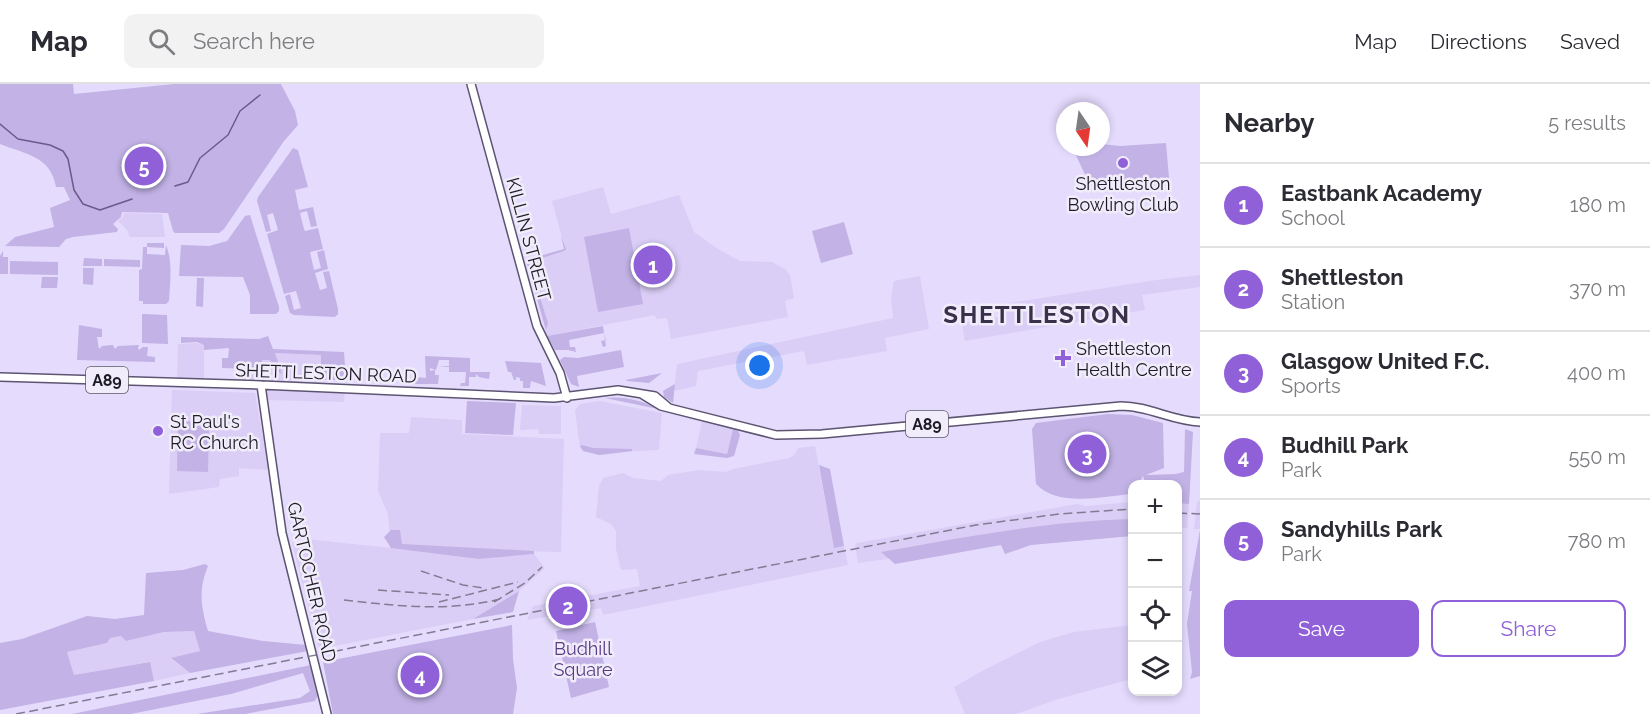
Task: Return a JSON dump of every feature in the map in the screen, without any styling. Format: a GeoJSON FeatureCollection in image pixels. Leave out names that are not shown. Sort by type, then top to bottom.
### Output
{"type":"FeatureCollection","features":[{"type":"Feature","properties":{"kind":"main road","name":"KILLIN STREET"},"geometry":{"type":"LineString","coordinates":[[471,84],[537,326],[560,373],[567,398]]}},
{"type":"Feature","properties":{"kind":"main road","name":"SHETTLESTON ROAD"},"geometry":{"type":"LineString","coordinates":[[0,377],[567,398],[612,390],[646,395],[657,404],[782,436],[1121,406],[1140,407],[1177,419],[1200,422]]}},
{"type":"Feature","properties":{"kind":"main road","name":"GARTOCHER ROAD"},"geometry":{"type":"LineString","coordinates":[[261,385],[282,533],[327,714]]}},
{"type":"Feature","properties":{"kind":"shaded area"},"geometry":{"type":"Polygon","coordinates":[[[603,187],[611,214],[679,195],[694,232],[718,249],[740,261],[772,262],[785,269],[790,275],[794,298],[785,301],[788,317],[671,339],[667,318],[656,319],[655,315],[547,336],[526,260],[565,249],[552,201],[603,187]]]}},
{"type":"Feature","properties":{"kind":"shaded area"},"geometry":{"type":"Polygon","coordinates":[[[124,213],[162,214],[165,237],[130,237],[118,221],[124,213]]]}},
{"type":"Feature","properties":{"kind":"shaded area"},"geometry":{"type":"Polygon","coordinates":[[[1200,275],[1200,287],[1142,295],[1145,310],[965,341],[962,323],[999,317],[997,305],[1200,275]]]}},
{"type":"Feature","properties":{"kind":"shaded area"},"geometry":{"type":"Polygon","coordinates":[[[920,276],[929,329],[885,338],[887,351],[807,365],[804,351],[698,371],[696,386],[674,391],[677,364],[893,318],[891,298],[894,281],[920,276]]]}},
{"type":"Feature","properties":{"kind":"shaded area"},"geometry":{"type":"Polygon","coordinates":[[[178,344],[204,345],[204,382],[177,381],[178,344]]]}},
{"type":"Feature","properties":{"kind":"shaded area"},"geometry":{"type":"Polygon","coordinates":[[[275,353],[322,355],[321,388],[345,390],[344,402],[266,400],[262,383],[237,383],[238,372],[250,372],[248,359],[277,360],[275,353]]]}},
{"type":"Feature","properties":{"kind":"shaded area"},"geometry":{"type":"Polygon","coordinates":[[[172,390],[255,393],[269,470],[239,468],[239,476],[220,479],[219,487],[169,494],[172,390]]]}},
{"type":"Feature","properties":{"kind":"shaded area"},"geometry":{"type":"Polygon","coordinates":[[[600,401],[662,413],[659,450],[602,455],[580,448],[575,410],[580,404],[600,401]]]}},
{"type":"Feature","properties":{"kind":"shaded area"},"geometry":{"type":"Polygon","coordinates":[[[522,405],[561,406],[561,434],[539,434],[538,429],[520,430],[522,405]]]}},
{"type":"Feature","properties":{"kind":"shaded area"},"geometry":{"type":"Polygon","coordinates":[[[411,417],[462,420],[462,434],[564,439],[561,552],[399,548],[479,559],[534,554],[545,568],[519,591],[473,619],[319,649],[292,543],[306,539],[391,548],[388,514],[378,491],[380,433],[409,433],[411,417]]]}},
{"type":"Feature","properties":{"kind":"shaded area"},"geometry":{"type":"Polygon","coordinates":[[[702,421],[733,429],[727,454],[696,448],[702,421]]]}},
{"type":"Feature","properties":{"kind":"shaded area"},"geometry":{"type":"Polygon","coordinates":[[[815,446],[834,547],[844,546],[848,565],[603,615],[601,608],[527,620],[533,606],[640,586],[637,569],[621,570],[616,549],[616,531],[611,524],[596,517],[599,486],[603,478],[623,473],[633,478],[661,481],[668,475],[699,470],[726,472],[789,458],[798,448],[815,446]]]}},
{"type":"Feature","properties":{"kind":"shaded area"},"geometry":{"type":"Polygon","coordinates":[[[1200,500],[1200,529],[1194,529],[1197,502],[1200,500]]]}},
{"type":"Feature","properties":{"kind":"shaded area"},"geometry":{"type":"Polygon","coordinates":[[[1182,501],[1189,502],[1187,528],[1182,528],[1182,501]]]}},
{"type":"Feature","properties":{"kind":"shaded area"},"geometry":{"type":"Polygon","coordinates":[[[1128,502],[1128,529],[1035,539],[858,563],[855,545],[857,543],[1077,504],[1086,506],[1128,502]]]}},
{"type":"Feature","properties":{"kind":"shaded area"},"geometry":{"type":"Polygon","coordinates":[[[1128,625],[1128,680],[1058,699],[1016,714],[965,714],[954,687],[1040,642],[1074,632],[1128,625]]]}},
{"type":"Feature","properties":{"kind":"shaded area"},"geometry":{"type":"Polygon","coordinates":[[[194,631],[200,651],[171,659],[190,673],[154,681],[149,662],[74,675],[67,652],[107,643],[109,638],[121,636],[126,641],[164,632],[194,631]]]}},
{"type":"Feature","properties":{"kind":"green space"},"geometry":{"type":"Polygon","coordinates":[[[0,84],[73,84],[74,94],[174,84],[281,84],[295,111],[298,125],[284,141],[219,233],[175,233],[168,213],[122,212],[121,217],[113,224],[118,229],[117,232],[73,237],[66,239],[59,247],[5,246],[15,237],[54,227],[50,208],[70,200],[64,187],[56,187],[49,169],[43,162],[0,144],[0,84]]]}},
{"type":"Feature","properties":{"kind":"green space","name":"Shettleston Bowling Club"},"geometry":{"type":"Polygon","coordinates":[[[1166,143],[1169,178],[1090,185],[1076,156],[1110,156],[1110,145],[1166,143]]]}},
{"type":"Feature","properties":{"kind":"green space"},"geometry":{"type":"Polygon","coordinates":[[[293,148],[298,150],[308,187],[295,190],[299,210],[313,207],[317,226],[311,227],[307,211],[300,213],[305,231],[318,228],[323,249],[310,252],[314,270],[321,268],[317,252],[324,250],[328,269],[315,273],[320,290],[327,288],[323,272],[329,271],[338,309],[335,317],[290,313],[285,296],[290,294],[294,310],[301,308],[296,291],[284,294],[267,234],[278,230],[273,213],[267,215],[271,231],[266,232],[257,201],[293,148]]]}},
{"type":"Feature","properties":{"kind":"green space"},"geometry":{"type":"Polygon","coordinates":[[[250,215],[279,307],[276,314],[250,314],[250,295],[243,277],[179,276],[181,245],[209,246],[227,241],[245,216],[250,215]]]}},
{"type":"Feature","properties":{"kind":"green space"},"geometry":{"type":"Polygon","coordinates":[[[844,222],[853,254],[821,263],[812,231],[844,222]]]}},
{"type":"Feature","properties":{"kind":"green space"},"geometry":{"type":"Polygon","coordinates":[[[629,228],[643,304],[598,312],[584,237],[629,228]]]}},
{"type":"Feature","properties":{"kind":"green space"},"geometry":{"type":"Polygon","coordinates":[[[561,236],[566,249],[564,251],[529,262],[548,323],[546,330],[526,260],[564,249],[561,236]]]}},
{"type":"Feature","properties":{"kind":"green space"},"geometry":{"type":"Polygon","coordinates":[[[147,243],[164,243],[164,248],[147,247],[147,243]]]}},
{"type":"Feature","properties":{"kind":"green space"},"geometry":{"type":"Polygon","coordinates":[[[166,245],[170,258],[170,273],[169,301],[166,304],[143,304],[143,301],[139,301],[139,270],[142,269],[143,247],[147,247],[147,254],[165,255],[166,245]]]}},
{"type":"Feature","properties":{"kind":"green space"},"geometry":{"type":"Polygon","coordinates":[[[3,251],[3,257],[8,257],[8,274],[0,274],[0,256],[3,251]]]}},
{"type":"Feature","properties":{"kind":"green space"},"geometry":{"type":"Polygon","coordinates":[[[84,258],[102,259],[102,266],[83,266],[84,258]]]}},
{"type":"Feature","properties":{"kind":"green space"},"geometry":{"type":"Polygon","coordinates":[[[104,259],[140,260],[140,267],[104,266],[104,259]]]}},
{"type":"Feature","properties":{"kind":"green space"},"geometry":{"type":"Polygon","coordinates":[[[10,261],[58,262],[58,275],[10,274],[10,261]]]}},
{"type":"Feature","properties":{"kind":"green space"},"geometry":{"type":"Polygon","coordinates":[[[83,268],[94,268],[93,285],[83,284],[83,268]]]}},
{"type":"Feature","properties":{"kind":"green space"},"geometry":{"type":"Polygon","coordinates":[[[42,277],[58,277],[57,288],[41,288],[42,277]]]}},
{"type":"Feature","properties":{"kind":"green space"},"geometry":{"type":"Polygon","coordinates":[[[197,278],[204,278],[203,307],[196,306],[197,278]]]}},
{"type":"Feature","properties":{"kind":"green space"},"geometry":{"type":"Polygon","coordinates":[[[142,314],[167,315],[168,344],[142,343],[142,314]]]}},
{"type":"Feature","properties":{"kind":"green space"},"geometry":{"type":"Polygon","coordinates":[[[79,325],[102,329],[102,337],[97,337],[99,349],[102,346],[113,345],[115,349],[118,346],[139,345],[139,350],[148,347],[147,356],[155,357],[155,362],[77,360],[79,325]]]}},
{"type":"Feature","properties":{"kind":"green space"},"geometry":{"type":"Polygon","coordinates":[[[603,326],[604,333],[569,340],[570,347],[575,347],[576,352],[555,350],[547,336],[603,326]]]}},
{"type":"Feature","properties":{"kind":"green space"},"geometry":{"type":"Polygon","coordinates":[[[268,336],[273,349],[344,352],[346,380],[321,380],[321,355],[275,353],[282,374],[277,371],[277,368],[274,368],[274,372],[270,360],[262,360],[262,365],[255,364],[254,369],[222,368],[222,358],[228,358],[229,348],[204,350],[204,345],[197,342],[181,343],[181,337],[259,339],[268,336]]]}},
{"type":"Feature","properties":{"kind":"green space"},"geometry":{"type":"Polygon","coordinates":[[[621,350],[624,367],[577,376],[579,387],[571,384],[560,360],[564,357],[578,358],[621,350]]]}},
{"type":"Feature","properties":{"kind":"green space"},"geometry":{"type":"Polygon","coordinates":[[[425,356],[470,358],[470,372],[490,372],[489,379],[476,374],[476,377],[469,377],[469,386],[460,386],[461,383],[465,383],[466,372],[449,372],[449,367],[438,367],[449,366],[449,360],[439,360],[436,370],[430,368],[430,371],[435,370],[435,375],[439,375],[438,384],[415,384],[416,377],[426,378],[425,356]]]}},
{"type":"Feature","properties":{"kind":"green space"},"geometry":{"type":"Polygon","coordinates":[[[505,361],[541,363],[546,386],[531,381],[530,388],[523,388],[523,381],[516,377],[514,380],[511,372],[508,372],[505,361]]]}},
{"type":"Feature","properties":{"kind":"green space"},"geometry":{"type":"Polygon","coordinates":[[[662,373],[649,383],[626,380],[662,373]]]}},
{"type":"Feature","properties":{"kind":"green space"},"geometry":{"type":"Polygon","coordinates":[[[675,384],[673,403],[664,397],[663,391],[675,384]]]}},
{"type":"Feature","properties":{"kind":"green space"},"geometry":{"type":"Polygon","coordinates":[[[605,398],[632,399],[658,409],[605,398]]]}},
{"type":"Feature","properties":{"kind":"green space"},"geometry":{"type":"Polygon","coordinates":[[[467,401],[516,403],[513,435],[465,433],[467,401]]]}},
{"type":"Feature","properties":{"kind":"green space"},"geometry":{"type":"Polygon","coordinates":[[[1108,414],[1132,415],[1163,423],[1164,468],[1146,475],[1184,472],[1185,429],[1193,432],[1189,504],[1182,503],[1182,480],[1144,480],[1143,476],[1140,480],[1128,480],[1128,494],[1082,499],[1057,496],[1046,491],[1036,484],[1032,429],[1036,423],[1108,414]]]}},
{"type":"Feature","properties":{"kind":"green space"},"geometry":{"type":"Polygon","coordinates":[[[178,421],[209,422],[208,472],[177,471],[178,421]]]}},
{"type":"Feature","properties":{"kind":"green space"},"geometry":{"type":"Polygon","coordinates":[[[733,429],[740,435],[734,456],[727,458],[694,454],[696,448],[727,454],[733,429]]]}},
{"type":"Feature","properties":{"kind":"green space"},"geometry":{"type":"Polygon","coordinates":[[[580,446],[593,448],[632,449],[632,451],[599,455],[583,451],[580,446]]]}},
{"type":"Feature","properties":{"kind":"green space"},"geometry":{"type":"Polygon","coordinates":[[[819,465],[830,469],[844,546],[834,548],[819,465]]]}},
{"type":"Feature","properties":{"kind":"green space"},"geometry":{"type":"Polygon","coordinates":[[[1128,519],[1128,536],[1031,545],[1005,554],[1001,545],[895,564],[881,552],[975,535],[1101,520],[1128,519]]]}},
{"type":"Feature","properties":{"kind":"green space"},"geometry":{"type":"Polygon","coordinates":[[[391,530],[400,530],[402,544],[534,551],[534,554],[479,559],[391,548],[384,537],[391,530]]]}},
{"type":"Feature","properties":{"kind":"green space"},"geometry":{"type":"Polygon","coordinates":[[[1200,530],[1200,676],[1190,679],[1192,672],[1187,624],[1192,591],[1189,591],[1200,530]]]}},
{"type":"Feature","properties":{"kind":"green space"},"geometry":{"type":"Polygon","coordinates":[[[205,564],[208,566],[202,598],[208,631],[263,641],[306,645],[308,651],[190,673],[171,658],[200,651],[194,631],[164,632],[126,641],[121,636],[110,638],[107,643],[67,652],[74,675],[150,662],[154,681],[0,710],[0,643],[22,639],[87,616],[115,619],[144,615],[146,573],[183,570],[205,564]]]}},
{"type":"Feature","properties":{"kind":"green space"},"geometry":{"type":"Polygon","coordinates":[[[519,591],[513,612],[473,619],[519,591]]]}},
{"type":"Feature","properties":{"kind":"green space","name":"Budhill Square"},"geometry":{"type":"Polygon","coordinates":[[[595,622],[609,687],[571,698],[556,631],[595,622]]]}},
{"type":"Feature","properties":{"kind":"green space"},"geometry":{"type":"Polygon","coordinates":[[[512,625],[517,688],[513,714],[333,714],[323,662],[512,625]]]}},
{"type":"Feature","properties":{"kind":"green space"},"geometry":{"type":"Polygon","coordinates":[[[311,665],[319,693],[315,701],[245,714],[197,714],[300,698],[310,691],[303,673],[231,694],[131,714],[72,714],[311,665]]]}},
{"type":"Feature","properties":{"kind":"waterway"},"geometry":{"type":"LineString","coordinates":[[175,186],[188,182],[200,158],[228,135],[240,111],[260,95]]}},
{"type":"Feature","properties":{"kind":"waterway"},"geometry":{"type":"LineString","coordinates":[[0,124],[18,139],[50,145],[63,151],[68,159],[74,190],[83,204],[100,210],[132,199]]}},
{"type":"Feature","properties":{"kind":"railway"},"geometry":{"type":"LineString","coordinates":[[16,714],[976,525],[1059,514],[1128,509]]}},
{"type":"Feature","properties":{"kind":"railway"},"geometry":{"type":"LineString","coordinates":[[1182,513],[1200,514]]}},
{"type":"Feature","properties":{"kind":"railway"},"geometry":{"type":"LineString","coordinates":[[494,602],[525,583],[542,567]]}},
{"type":"Feature","properties":{"kind":"railway"},"geometry":{"type":"LineString","coordinates":[[421,571],[463,585],[484,588]]}},
{"type":"Feature","properties":{"kind":"railway"},"geometry":{"type":"LineString","coordinates":[[439,602],[518,582]]}},
{"type":"Feature","properties":{"kind":"railway"},"geometry":{"type":"LineString","coordinates":[[378,590],[449,595]]}},
{"type":"Feature","properties":{"kind":"railway"},"geometry":{"type":"LineString","coordinates":[[344,600],[442,607],[500,599]]}},
{"type":"Feature","properties":{"kind":"place","name":"Shettleston Bowling Club"},"geometry":{"type":"Point","coordinates":[1123,163]}},
{"type":"Feature","properties":{"kind":"place","name":"Sandyhills Park"},"geometry":{"type":"Point","coordinates":[144,166]}},
{"type":"Feature","properties":{"kind":"place","name":"Eastbank Academy"},"geometry":{"type":"Point","coordinates":[653,265]}},
{"type":"Feature","properties":{"kind":"place","name":"Shettleston Health Centre"},"geometry":{"type":"Point","coordinates":[1063,358]}},
{"type":"Feature","properties":{"kind":"place","name":"St Paul's RC Church"},"geometry":{"type":"Point","coordinates":[158,431]}},
{"type":"Feature","properties":{"kind":"place","name":"Glasgow United F.C."},"geometry":{"type":"Point","coordinates":[1087,454]}},
{"type":"Feature","properties":{"kind":"place","name":"Shettleston"},"geometry":{"type":"Point","coordinates":[568,606]}},
{"type":"Feature","properties":{"kind":"place","name":"Budhill Park"},"geometry":{"type":"Point","coordinates":[420,675]}},
{"type":"Feature","properties":{"kind":"district","name":"SHETTLESTON"},"geometry":{"type":"Point","coordinates":[1037,314]}}]}
